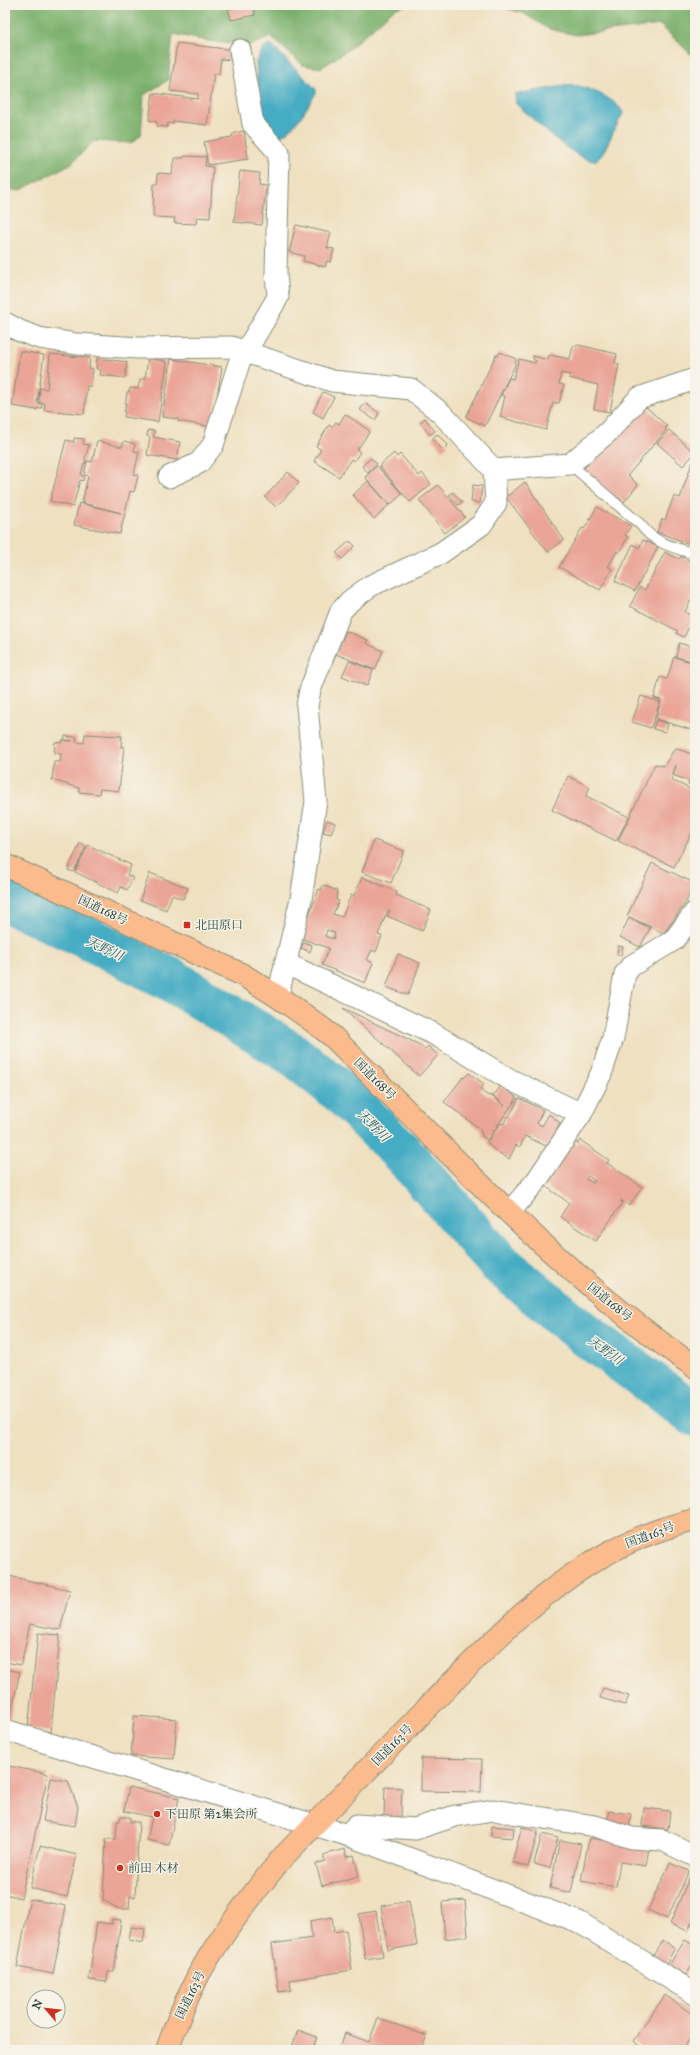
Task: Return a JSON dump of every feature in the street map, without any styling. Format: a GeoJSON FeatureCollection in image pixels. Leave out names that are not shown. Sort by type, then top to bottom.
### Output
{"type":"FeatureCollection","features":[{"type":"Feature","properties":{"kind":"highway","name":"国道168号"},"geometry":{"type":"LineString","coordinates":[[5,865],[241,974],[278,995],[332,1036],[509,1213],[585,1282],[672,1352],[695,1367]]}},
{"type":"Feature","properties":{"kind":"highway","name":"国道163号"},"geometry":{"type":"LineString","coordinates":[[167,2050],[180,2014],[199,1974],[222,1936],[251,1895],[277,1863],[520,1616],[575,1572],[630,1541],[695,1520]]}},
{"type":"Feature","properties":{"kind":"street"},"geometry":{"type":"LineString","coordinates":[[169,477],[198,463],[213,445],[239,363],[278,297],[276,273],[279,153],[253,124],[240,50]]}},
{"type":"Feature","properties":{"kind":"street"},"geometry":{"type":"LineString","coordinates":[[5,323],[20,331],[39,338],[78,344],[139,348],[231,347],[332,381],[411,389],[441,413],[494,470],[496,503],[481,525],[441,553],[370,586],[350,601],[341,611],[310,690],[307,706],[316,800],[302,900],[278,995]]}},
{"type":"Feature","properties":{"kind":"street"},"geometry":{"type":"LineString","coordinates":[[494,470],[570,464],[606,433],[639,398],[695,379]]}},
{"type":"Feature","properties":{"kind":"street"},"geometry":{"type":"LineString","coordinates":[[509,1213],[537,1180],[581,1114],[604,1067],[613,1038],[625,974],[631,966],[674,940],[695,912]]}},
{"type":"Feature","properties":{"kind":"street"},"geometry":{"type":"LineString","coordinates":[[285,963],[434,1034],[509,1078],[581,1114]]}},
{"type":"Feature","properties":{"kind":"street"},"geometry":{"type":"LineString","coordinates":[[5,1730],[346,1835],[579,1922],[695,1994]]}},
{"type":"Feature","properties":{"kind":"street"},"geometry":{"type":"LineString","coordinates":[[346,1835],[357,1825],[415,1829],[455,1816],[494,1810],[595,1826],[632,1838],[662,1840],[695,1856]]}},
{"type":"Feature","properties":{"kind":"lane"},"geometry":{"type":"LineString","coordinates":[[570,464],[641,525],[646,533],[666,545],[695,554]]}},
{"type":"Feature","properties":{"kind":"green space"},"geometry":{"type":"Polygon","coordinates":[[[5,5],[407,5],[394,9],[349,49],[321,68],[303,65],[271,37],[249,46],[209,41],[173,34],[168,80],[144,95],[141,135],[131,143],[94,141],[72,163],[21,190],[5,191],[5,5]]]}},
{"type":"Feature","properties":{"kind":"green space"},"geometry":{"type":"Polygon","coordinates":[[[494,5],[695,5],[695,58],[660,25],[576,35],[549,29],[523,13],[494,5]]]}},
{"type":"Feature","properties":{"kind":"water"},"geometry":{"type":"Polygon","coordinates":[[[270,44],[316,89],[316,93],[303,114],[288,132],[274,140],[259,116],[256,62],[263,48],[270,44]]]}},
{"type":"Feature","properties":{"kind":"water"},"geometry":{"type":"Polygon","coordinates":[[[570,85],[592,90],[608,98],[620,108],[623,113],[602,155],[595,161],[586,159],[576,154],[554,138],[516,104],[515,94],[570,85]]]}},
{"type":"Feature","properties":{"kind":"building"},"geometry":{"type":"Polygon","coordinates":[[[253,5],[255,15],[231,20],[228,9],[253,5]]]}},
{"type":"Feature","properties":{"kind":"building"},"geometry":{"type":"Polygon","coordinates":[[[177,43],[234,50],[232,60],[221,59],[219,74],[214,74],[207,125],[173,121],[173,124],[168,123],[167,127],[157,126],[157,122],[149,120],[153,93],[198,99],[198,94],[170,91],[177,43]]]}},
{"type":"Feature","properties":{"kind":"building"},"geometry":{"type":"Polygon","coordinates":[[[244,131],[248,159],[208,165],[204,142],[232,137],[235,133],[244,131]]]}},
{"type":"Feature","properties":{"kind":"building"},"geometry":{"type":"Polygon","coordinates":[[[184,156],[206,157],[205,166],[213,167],[210,218],[197,217],[196,224],[174,223],[175,218],[153,217],[154,184],[157,184],[158,173],[172,174],[173,162],[175,162],[175,158],[184,158],[184,156]]]}},
{"type":"Feature","properties":{"kind":"building"},"geometry":{"type":"Polygon","coordinates":[[[240,171],[260,173],[259,184],[266,185],[262,225],[234,222],[240,171]]]}},
{"type":"Feature","properties":{"kind":"building"},"geometry":{"type":"Polygon","coordinates":[[[296,225],[331,233],[327,248],[334,249],[331,262],[327,261],[325,267],[303,261],[304,256],[289,252],[296,225]]]}},
{"type":"Feature","properties":{"kind":"building"},"geometry":{"type":"Polygon","coordinates":[[[579,345],[617,354],[615,363],[619,364],[610,412],[594,409],[598,385],[569,378],[570,375],[561,373],[559,384],[564,385],[559,403],[553,403],[546,430],[500,417],[505,396],[501,395],[509,378],[513,379],[519,359],[535,363],[536,361],[533,359],[533,356],[548,360],[549,355],[570,359],[573,346],[579,345]]]}},
{"type":"Feature","properties":{"kind":"building"},"geometry":{"type":"Polygon","coordinates":[[[20,351],[44,355],[37,403],[42,404],[41,409],[37,408],[37,410],[12,406],[20,351]]]}},
{"type":"Feature","properties":{"kind":"building"},"geometry":{"type":"Polygon","coordinates":[[[500,352],[516,359],[515,365],[485,426],[466,417],[496,355],[498,356],[500,352]]]}},
{"type":"Feature","properties":{"kind":"building"},"geometry":{"type":"Polygon","coordinates":[[[50,354],[90,358],[89,368],[93,369],[91,386],[87,386],[84,414],[44,410],[45,403],[39,403],[40,388],[47,389],[50,354]]]}},
{"type":"Feature","properties":{"kind":"building"},"geometry":{"type":"Polygon","coordinates":[[[97,358],[127,362],[125,378],[100,375],[101,370],[96,369],[97,358]]]}},
{"type":"Feature","properties":{"kind":"building"},"geometry":{"type":"Polygon","coordinates":[[[148,358],[165,361],[165,363],[167,363],[158,422],[124,417],[127,392],[129,392],[130,388],[138,389],[140,379],[145,379],[148,358]]]}},
{"type":"Feature","properties":{"kind":"building"},"geometry":{"type":"Polygon","coordinates":[[[171,359],[222,367],[212,427],[162,417],[171,359]]]}},
{"type":"Feature","properties":{"kind":"building"},"geometry":{"type":"Polygon","coordinates":[[[323,392],[334,397],[323,418],[313,412],[323,392]]]}},
{"type":"Feature","properties":{"kind":"building"},"geometry":{"type":"Polygon","coordinates":[[[365,403],[379,413],[375,420],[360,410],[365,403]]]}},
{"type":"Feature","properties":{"kind":"building"},"geometry":{"type":"Polygon","coordinates":[[[646,407],[667,426],[665,428],[667,429],[628,475],[638,485],[624,502],[582,470],[643,408],[646,407]]]}},
{"type":"Feature","properties":{"kind":"building"},"geometry":{"type":"Polygon","coordinates":[[[345,414],[370,431],[357,450],[360,452],[354,461],[351,459],[339,477],[314,461],[321,450],[316,446],[329,425],[332,427],[336,422],[339,424],[345,414]]]}},
{"type":"Feature","properties":{"kind":"building"},"geometry":{"type":"Polygon","coordinates":[[[425,418],[435,431],[430,435],[420,422],[425,418]]]}},
{"type":"Feature","properties":{"kind":"building"},"geometry":{"type":"Polygon","coordinates":[[[148,430],[155,431],[153,437],[180,442],[177,460],[147,455],[150,437],[147,436],[148,430]]]}},
{"type":"Feature","properties":{"kind":"building"},"geometry":{"type":"Polygon","coordinates":[[[669,430],[695,453],[683,466],[657,443],[669,430]]]}},
{"type":"Feature","properties":{"kind":"building"},"geometry":{"type":"Polygon","coordinates":[[[437,434],[448,445],[443,450],[432,439],[437,434]]]}},
{"type":"Feature","properties":{"kind":"building"},"geometry":{"type":"Polygon","coordinates":[[[74,438],[84,439],[83,444],[89,445],[85,459],[86,463],[84,463],[81,475],[84,477],[83,481],[80,480],[73,507],[50,501],[66,440],[74,442],[74,438]]]}},
{"type":"Feature","properties":{"kind":"building"},"geometry":{"type":"Polygon","coordinates":[[[97,441],[122,447],[124,441],[135,444],[134,451],[139,452],[134,474],[138,476],[134,492],[130,491],[120,534],[74,525],[79,503],[121,513],[82,503],[88,476],[84,475],[87,461],[92,462],[97,441]]]}},
{"type":"Feature","properties":{"kind":"building"},"geometry":{"type":"Polygon","coordinates":[[[394,453],[397,457],[400,454],[419,476],[422,473],[431,484],[410,502],[379,466],[394,453]]]}},
{"type":"Feature","properties":{"kind":"building"},"geometry":{"type":"Polygon","coordinates":[[[371,458],[377,464],[368,473],[362,466],[371,458]]]}},
{"type":"Feature","properties":{"kind":"building"},"geometry":{"type":"Polygon","coordinates":[[[692,463],[695,465],[695,546],[657,532],[662,519],[665,520],[674,496],[680,498],[692,463]]]}},
{"type":"Feature","properties":{"kind":"building"},"geometry":{"type":"Polygon","coordinates":[[[377,466],[402,494],[390,505],[365,477],[377,466]]]}},
{"type":"Feature","properties":{"kind":"building"},"geometry":{"type":"Polygon","coordinates":[[[288,472],[299,483],[276,507],[265,497],[288,472]]]}},
{"type":"Feature","properties":{"kind":"building"},"geometry":{"type":"Polygon","coordinates":[[[368,481],[389,505],[374,519],[353,495],[368,481]]]}},
{"type":"Feature","properties":{"kind":"building"},"geometry":{"type":"Polygon","coordinates":[[[525,482],[564,540],[548,552],[506,497],[525,482]]]}},
{"type":"Feature","properties":{"kind":"building"},"geometry":{"type":"Polygon","coordinates":[[[438,485],[465,517],[445,533],[419,500],[438,485]]]}},
{"type":"Feature","properties":{"kind":"building"},"geometry":{"type":"Polygon","coordinates":[[[473,485],[482,486],[480,503],[471,502],[473,485]]]}},
{"type":"Feature","properties":{"kind":"building"},"geometry":{"type":"Polygon","coordinates":[[[453,492],[462,502],[458,505],[449,495],[453,492]]]}},
{"type":"Feature","properties":{"kind":"building"},"geometry":{"type":"Polygon","coordinates":[[[597,507],[631,526],[625,535],[628,537],[619,553],[617,551],[608,567],[612,569],[600,590],[559,567],[582,528],[584,529],[597,507]]]}},
{"type":"Feature","properties":{"kind":"building"},"geometry":{"type":"Polygon","coordinates":[[[643,540],[658,547],[635,591],[615,581],[633,544],[639,548],[643,540]]]}},
{"type":"Feature","properties":{"kind":"building"},"geometry":{"type":"Polygon","coordinates":[[[350,541],[355,546],[342,559],[336,553],[350,541]]]}},
{"type":"Feature","properties":{"kind":"building"},"geometry":{"type":"Polygon","coordinates":[[[665,552],[679,559],[681,556],[695,564],[695,597],[693,596],[685,612],[694,617],[684,637],[676,633],[678,631],[630,606],[640,587],[645,590],[665,552]]]}},
{"type":"Feature","properties":{"kind":"building"},"geometry":{"type":"Polygon","coordinates":[[[346,631],[368,640],[366,643],[383,651],[375,670],[336,654],[346,631]]]}},
{"type":"Feature","properties":{"kind":"building"},"geometry":{"type":"Polygon","coordinates":[[[679,643],[695,648],[695,662],[676,657],[679,643]]]}},
{"type":"Feature","properties":{"kind":"building"},"geometry":{"type":"Polygon","coordinates":[[[674,657],[695,663],[695,731],[656,719],[661,700],[654,698],[660,677],[667,679],[674,657]]]}},
{"type":"Feature","properties":{"kind":"building"},"geometry":{"type":"Polygon","coordinates":[[[349,661],[373,670],[367,686],[342,676],[349,661]]]}},
{"type":"Feature","properties":{"kind":"building"},"geometry":{"type":"Polygon","coordinates":[[[641,696],[660,702],[651,728],[632,722],[641,696]]]}},
{"type":"Feature","properties":{"kind":"building"},"geometry":{"type":"Polygon","coordinates":[[[656,720],[668,724],[665,732],[653,729],[656,720]]]}},
{"type":"Feature","properties":{"kind":"building"},"geometry":{"type":"Polygon","coordinates":[[[85,734],[122,736],[121,747],[124,747],[119,791],[100,789],[99,794],[79,792],[79,788],[52,780],[54,762],[60,762],[61,754],[54,753],[55,742],[62,743],[62,740],[72,741],[64,740],[65,736],[77,737],[76,742],[84,743],[85,734]]]}},
{"type":"Feature","properties":{"kind":"building"},"geometry":{"type":"Polygon","coordinates":[[[675,748],[695,755],[695,787],[688,784],[689,781],[673,775],[676,765],[671,780],[695,791],[695,826],[674,867],[618,841],[655,764],[664,766],[675,748]]]}},
{"type":"Feature","properties":{"kind":"building"},"geometry":{"type":"Polygon","coordinates":[[[568,776],[590,787],[586,796],[629,817],[616,841],[552,810],[568,776]]]}},
{"type":"Feature","properties":{"kind":"building"},"geometry":{"type":"Polygon","coordinates":[[[327,820],[335,823],[331,834],[323,832],[327,820]]]}},
{"type":"Feature","properties":{"kind":"building"},"geometry":{"type":"Polygon","coordinates":[[[374,840],[404,851],[391,883],[362,872],[374,840]]]}},
{"type":"Feature","properties":{"kind":"building"},"geometry":{"type":"Polygon","coordinates":[[[80,843],[86,846],[74,872],[68,870],[80,843]]]}},
{"type":"Feature","properties":{"kind":"building"},"geometry":{"type":"Polygon","coordinates":[[[88,845],[131,865],[127,875],[133,878],[127,890],[121,887],[118,893],[75,872],[88,845]]]}},
{"type":"Feature","properties":{"kind":"building"},"geometry":{"type":"Polygon","coordinates":[[[652,863],[694,883],[686,902],[664,933],[627,916],[652,863]]]}},
{"type":"Feature","properties":{"kind":"building"},"geometry":{"type":"Polygon","coordinates":[[[150,873],[188,888],[183,899],[172,895],[166,910],[140,900],[150,873]]]}},
{"type":"Feature","properties":{"kind":"building"},"geometry":{"type":"Polygon","coordinates":[[[362,877],[397,892],[396,895],[431,910],[422,931],[387,916],[390,911],[388,910],[378,935],[382,936],[376,952],[372,950],[367,960],[373,963],[365,983],[322,965],[329,948],[300,938],[319,889],[321,890],[323,885],[337,891],[336,900],[339,901],[333,914],[342,917],[351,895],[354,896],[362,877]],[[327,930],[325,936],[333,939],[335,933],[327,930]]]}},
{"type":"Feature","properties":{"kind":"building"},"geometry":{"type":"Polygon","coordinates":[[[629,918],[650,928],[640,947],[620,937],[629,918]]]}},
{"type":"Feature","properties":{"kind":"building"},"geometry":{"type":"Polygon","coordinates":[[[304,942],[312,945],[310,952],[301,948],[304,942]]]}},
{"type":"Feature","properties":{"kind":"building"},"geometry":{"type":"Polygon","coordinates":[[[618,946],[623,947],[621,955],[617,955],[618,946]]]}},
{"type":"Feature","properties":{"kind":"building"},"geometry":{"type":"Polygon","coordinates":[[[398,954],[420,963],[408,995],[386,987],[398,954]]]}},
{"type":"Feature","properties":{"kind":"building"},"geometry":{"type":"Polygon","coordinates":[[[343,1008],[420,1045],[425,1049],[428,1046],[438,1055],[419,1076],[343,1008]]]}},
{"type":"Feature","properties":{"kind":"building"},"geometry":{"type":"Polygon","coordinates":[[[469,1073],[484,1084],[480,1090],[505,1106],[493,1096],[501,1086],[517,1098],[487,1140],[482,1136],[480,1129],[444,1102],[463,1077],[464,1078],[469,1073]]]}},
{"type":"Feature","properties":{"kind":"building"},"geometry":{"type":"Polygon","coordinates":[[[519,1098],[543,1110],[537,1123],[542,1126],[549,1114],[560,1123],[555,1132],[557,1133],[548,1147],[525,1136],[520,1147],[516,1145],[509,1159],[493,1149],[487,1142],[501,1123],[504,1124],[507,1116],[509,1117],[519,1098]]]}},
{"type":"Feature","properties":{"kind":"building"},"geometry":{"type":"Polygon","coordinates":[[[580,1140],[609,1160],[607,1163],[642,1187],[629,1206],[621,1200],[622,1203],[596,1241],[560,1217],[569,1203],[544,1185],[574,1141],[578,1144],[580,1140]],[[588,1176],[586,1179],[593,1183],[595,1181],[588,1176]]]}},
{"type":"Feature","properties":{"kind":"building"},"geometry":{"type":"Polygon","coordinates":[[[5,1575],[70,1590],[60,1630],[30,1624],[21,1665],[5,1662],[5,1575]]]}},
{"type":"Feature","properties":{"kind":"building"},"geometry":{"type":"Polygon","coordinates":[[[38,1633],[60,1635],[51,1732],[28,1729],[38,1633]]]}},
{"type":"Feature","properties":{"kind":"building"},"geometry":{"type":"Polygon","coordinates":[[[5,1669],[20,1672],[9,1722],[5,1721],[5,1669]]]}},
{"type":"Feature","properties":{"kind":"building"},"geometry":{"type":"Polygon","coordinates":[[[603,1688],[629,1696],[625,1705],[600,1698],[603,1688]]]}},
{"type":"Feature","properties":{"kind":"building"},"geometry":{"type":"Polygon","coordinates":[[[134,1716],[177,1719],[174,1759],[131,1756],[134,1716]]]}},
{"type":"Feature","properties":{"kind":"building"},"geometry":{"type":"Polygon","coordinates":[[[421,1758],[482,1759],[481,1792],[421,1791],[421,1758]]]}},
{"type":"Feature","properties":{"kind":"building"},"geometry":{"type":"Polygon","coordinates":[[[9,1766],[48,1774],[21,1898],[5,1894],[5,1783],[9,1766]]]}},
{"type":"Feature","properties":{"kind":"building"},"geometry":{"type":"Polygon","coordinates":[[[51,1778],[68,1781],[78,1807],[75,1826],[43,1821],[51,1778]]]}},
{"type":"Feature","properties":{"kind":"building","name":"下田原 第2集会所"},"geometry":{"type":"Polygon","coordinates":[[[129,1787],[179,1798],[169,1845],[147,1840],[152,1817],[124,1811],[129,1787]]]}},
{"type":"Feature","properties":{"kind":"building"},"geometry":{"type":"Polygon","coordinates":[[[385,1787],[402,1788],[401,1817],[384,1816],[385,1787]]]}},
{"type":"Feature","properties":{"kind":"building"},"geometry":{"type":"Polygon","coordinates":[[[644,1808],[670,1811],[668,1829],[642,1826],[644,1808]]]}},
{"type":"Feature","properties":{"kind":"building"},"geometry":{"type":"Polygon","coordinates":[[[609,1811],[631,1814],[629,1829],[607,1825],[609,1811]]]}},
{"type":"Feature","properties":{"kind":"building","name":"前田 木材"},"geometry":{"type":"Polygon","coordinates":[[[120,1817],[130,1817],[130,1822],[139,1822],[135,1897],[130,1896],[129,1909],[119,1909],[103,1900],[106,1839],[116,1839],[117,1821],[120,1821],[120,1817]]]}},
{"type":"Feature","properties":{"kind":"building"},"geometry":{"type":"Polygon","coordinates":[[[492,1826],[514,1828],[513,1838],[491,1836],[492,1826]]]}},
{"type":"Feature","properties":{"kind":"building"},"geometry":{"type":"Polygon","coordinates":[[[522,1827],[538,1832],[528,1867],[512,1862],[522,1827]]]}},
{"type":"Feature","properties":{"kind":"building"},"geometry":{"type":"Polygon","coordinates":[[[542,1834],[558,1838],[550,1868],[534,1864],[542,1834]]]}},
{"type":"Feature","properties":{"kind":"building"},"geometry":{"type":"Polygon","coordinates":[[[589,1838],[649,1848],[646,1866],[620,1862],[616,1887],[581,1881],[589,1838]]]}},
{"type":"Feature","properties":{"kind":"building"},"geometry":{"type":"Polygon","coordinates":[[[560,1840],[581,1844],[571,1893],[550,1888],[560,1840]]]}},
{"type":"Feature","properties":{"kind":"building"},"geometry":{"type":"Polygon","coordinates":[[[40,1846],[77,1855],[67,1897],[30,1888],[40,1846]]]}},
{"type":"Feature","properties":{"kind":"building"},"geometry":{"type":"Polygon","coordinates":[[[345,1849],[346,1857],[354,1855],[359,1876],[322,1886],[316,1864],[325,1861],[323,1855],[345,1849]]]}},
{"type":"Feature","properties":{"kind":"building"},"geometry":{"type":"Polygon","coordinates":[[[670,1863],[689,1871],[667,1919],[648,1910],[670,1863]]]}},
{"type":"Feature","properties":{"kind":"building"},"geometry":{"type":"Polygon","coordinates":[[[689,1878],[695,1880],[695,1915],[688,1931],[670,1924],[689,1878]]]}},
{"type":"Feature","properties":{"kind":"building"},"geometry":{"type":"Polygon","coordinates":[[[30,1899],[66,1906],[53,1974],[17,1967],[30,1899]]]}},
{"type":"Feature","properties":{"kind":"building"},"geometry":{"type":"Polygon","coordinates":[[[465,1900],[468,1936],[445,1939],[442,1902],[465,1900]]]}},
{"type":"Feature","properties":{"kind":"building"},"geometry":{"type":"Polygon","coordinates":[[[409,1901],[417,1945],[388,1950],[381,1906],[409,1901]]]}},
{"type":"Feature","properties":{"kind":"building"},"geometry":{"type":"Polygon","coordinates":[[[376,1911],[383,1956],[365,1959],[359,1914],[376,1911]]]}},
{"type":"Feature","properties":{"kind":"building"},"geometry":{"type":"Polygon","coordinates":[[[332,1917],[334,1932],[346,1930],[352,1970],[290,1980],[291,1990],[279,1992],[272,1944],[312,1938],[310,1921],[332,1917]]]}},
{"type":"Feature","properties":{"kind":"building"},"geometry":{"type":"Polygon","coordinates":[[[112,1919],[121,1920],[114,1972],[108,1972],[107,1982],[89,1980],[97,1922],[112,1924],[112,1919]]]}},
{"type":"Feature","properties":{"kind":"building"},"geometry":{"type":"Polygon","coordinates":[[[131,1927],[145,1929],[143,1943],[129,1940],[131,1927]]]}},
{"type":"Feature","properties":{"kind":"building"},"geometry":{"type":"Polygon","coordinates":[[[663,1940],[675,1948],[666,1964],[653,1956],[663,1940]]]}},
{"type":"Feature","properties":{"kind":"building"},"geometry":{"type":"Polygon","coordinates":[[[685,1940],[695,1946],[695,1961],[686,1975],[669,1965],[685,1940]]]}},
{"type":"Feature","properties":{"kind":"building"},"geometry":{"type":"Polygon","coordinates":[[[665,1995],[695,2016],[695,2032],[682,2050],[645,2050],[633,2041],[665,1995]]]}},
{"type":"Feature","properties":{"kind":"building"},"geometry":{"type":"Polygon","coordinates":[[[378,2018],[427,2036],[421,2050],[339,2050],[345,2033],[369,2042],[378,2018]]]}},
{"type":"Feature","properties":{"kind":"building"},"geometry":{"type":"Polygon","coordinates":[[[298,2030],[317,2037],[312,2050],[291,2050],[298,2030]]]}},
{"type":"Feature","properties":{"kind":"waterway","name":"天野川"},"geometry":{"type":"LineString","coordinates":[[5,900],[80,934],[170,979],[292,1054],[343,1094],[404,1155],[499,1263],[586,1335],[695,1415]]}},
{"type":"Feature","properties":{"kind":"place","name":"北田原口"},"geometry":{"type":"Point","coordinates":[187,925]}},
{"type":"Feature","properties":{"kind":"place","name":"下田原 第2集会所"},"geometry":{"type":"Point","coordinates":[157,1814]}},
{"type":"Feature","properties":{"kind":"place","name":"前田 木材"},"geometry":{"type":"Point","coordinates":[120,1868]}}]}
